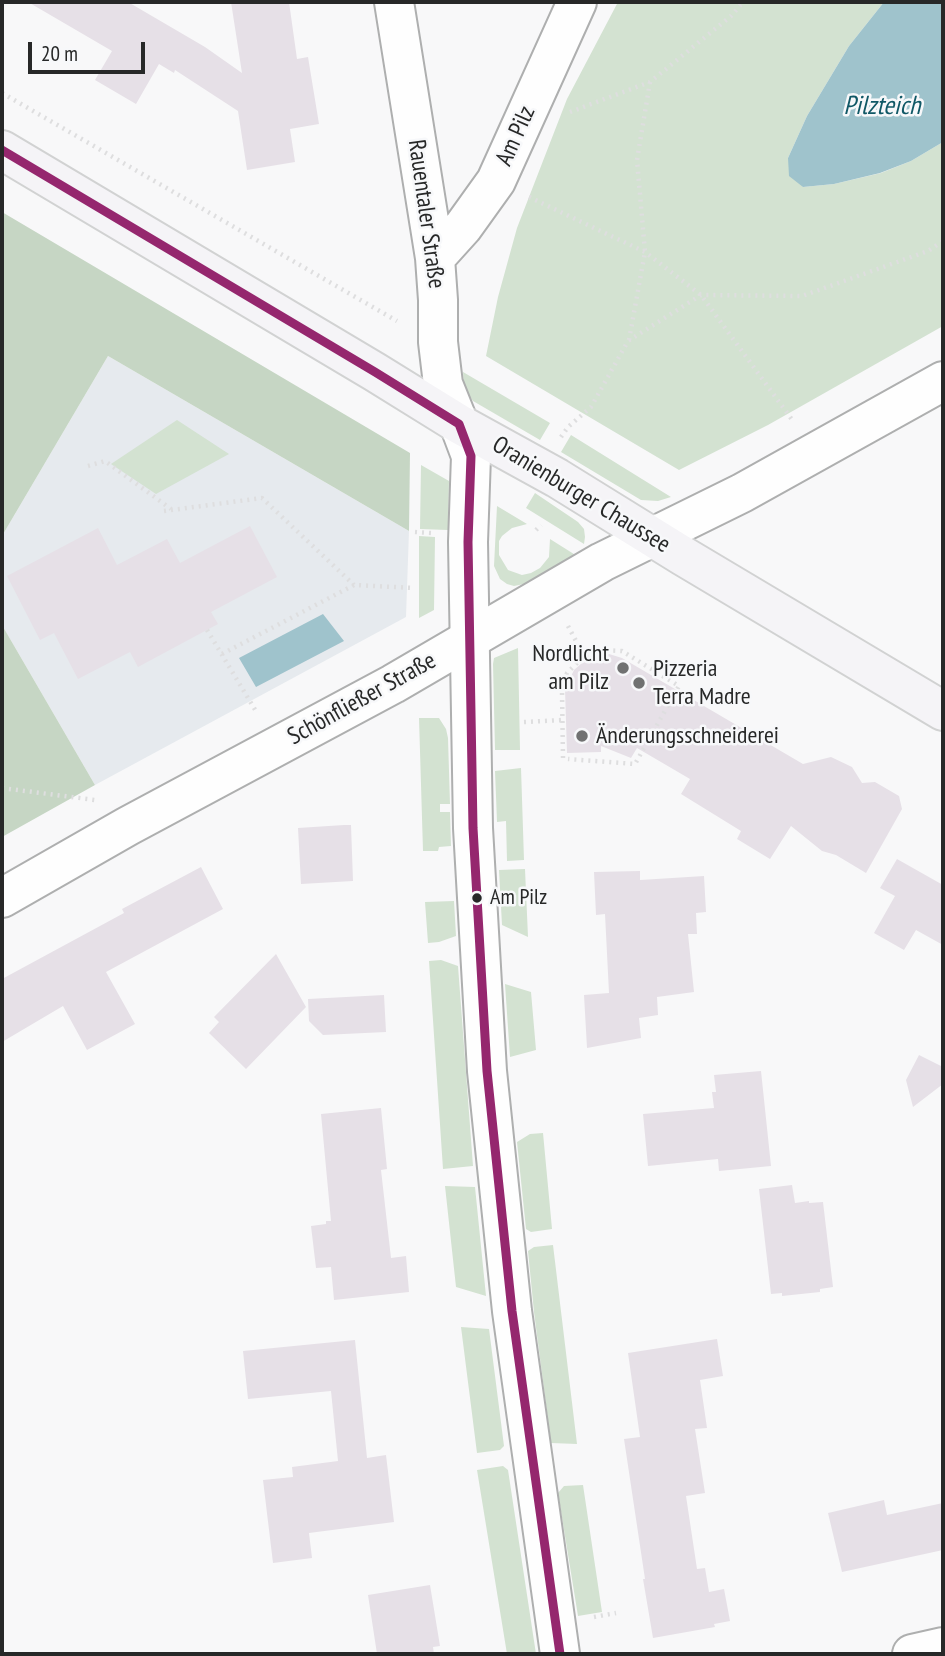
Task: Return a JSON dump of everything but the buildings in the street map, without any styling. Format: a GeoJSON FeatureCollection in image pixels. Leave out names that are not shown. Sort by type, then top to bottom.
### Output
{"type":"FeatureCollection","features":[{"type":"Feature","properties":{"kind":"main road","name":"Oranienburger Chaussee"},"geometry":{"type":"LineString","coordinates":[[2,150],[458,424],[557,478],[943,711]]}},
{"type":"Feature","properties":{"kind":"street","name":"Rauentaler Straße"},"geometry":{"type":"LineString","coordinates":[[394,2],[435,258],[438,342],[443,384],[471,456],[468,542],[473,828],[489,1083],[512,1311],[560,1654]]}},
{"type":"Feature","properties":{"kind":"street","name":"Am Pilz"},"geometry":{"type":"LineString","coordinates":[[435,258],[463,227],[496,181],[577,2]]}},
{"type":"Feature","properties":{"kind":"street","name":"Schönfließer Straße"},"geometry":{"type":"LineString","coordinates":[[2,898],[128,826],[393,684],[602,562],[742,493],[943,381]]}},
{"type":"Feature","properties":{"kind":"street"},"geometry":{"type":"LineString","coordinates":[[912,1654],[943,1647]]}},
{"type":"Feature","properties":{"kind":"path"},"geometry":{"type":"LineString","coordinates":[[517,133],[650,82],[731,16],[743,2]]}},
{"type":"Feature","properties":{"kind":"path"},"geometry":{"type":"LineString","coordinates":[[568,427],[591,407],[628,341],[645,252],[637,160],[650,82]]}},
{"type":"Feature","properties":{"kind":"path"},"geometry":{"type":"LineString","coordinates":[[2,93],[397,321]]}},
{"type":"Feature","properties":{"kind":"path"},"geometry":{"type":"LineString","coordinates":[[496,181],[645,252],[701,295],[816,453]]}},
{"type":"Feature","properties":{"kind":"path"},"geometry":{"type":"LineString","coordinates":[[628,341],[701,295],[802,296],[928,251],[943,241]]}},
{"type":"Feature","properties":{"kind":"path"},"geometry":{"type":"LineString","coordinates":[[88,466],[105,461],[172,510]]}},
{"type":"Feature","properties":{"kind":"path"},"geometry":{"type":"LineString","coordinates":[[164,511],[262,498],[354,585]]}},
{"type":"Feature","properties":{"kind":"path"},"geometry":{"type":"LineString","coordinates":[[222,654],[354,585],[414,588]]}},
{"type":"Feature","properties":{"kind":"path"},"geometry":{"type":"LineString","coordinates":[[563,616],[584,656]]}},
{"type":"Feature","properties":{"kind":"path"},"geometry":{"type":"LineString","coordinates":[[207,630],[250,701]]}},
{"type":"Feature","properties":{"kind":"path"},"geometry":{"type":"LineString","coordinates":[[601,650],[622,651],[679,686],[635,764],[566,759],[562,692],[567,673],[584,656],[601,650]]}},
{"type":"Feature","properties":{"kind":"path"},"geometry":{"type":"LineString","coordinates":[[524,722],[563,720]]}},
{"type":"Feature","properties":{"kind":"path"},"geometry":{"type":"LineString","coordinates":[[2,788],[103,801]]}},
{"type":"Feature","properties":{"kind":"shaded area"},"geometry":{"type":"Polygon","coordinates":[[[108,356],[409,531],[406,617],[95,785],[2,625],[2,536],[108,356]]]}},
{"type":"Feature","properties":{"kind":"green space"},"geometry":{"type":"Polygon","coordinates":[[[618,2],[884,2],[849,46],[807,116],[788,158],[803,187],[834,184],[881,173],[911,161],[943,142],[943,326],[768,425],[679,470],[486,356],[498,297],[517,228],[567,99],[618,2]]]}},
{"type":"Feature","properties":{"kind":"green space"},"geometry":{"type":"Polygon","coordinates":[[[2,212],[410,453],[409,531],[108,356],[2,536],[2,212]]]}},
{"type":"Feature","properties":{"kind":"green space"},"geometry":{"type":"Polygon","coordinates":[[[463,372],[550,423],[540,440],[473,401],[464,388],[463,372]]]}},
{"type":"Feature","properties":{"kind":"green space"},"geometry":{"type":"Polygon","coordinates":[[[177,420],[229,454],[156,494],[111,464],[177,420]]]}},
{"type":"Feature","properties":{"kind":"green space"},"geometry":{"type":"Polygon","coordinates":[[[571,435],[671,497],[658,501],[641,500],[561,452],[571,435]]]}},
{"type":"Feature","properties":{"kind":"green space"},"geometry":{"type":"Polygon","coordinates":[[[421,465],[449,481],[448,530],[420,529],[421,465]]]}},
{"type":"Feature","properties":{"kind":"green space"},"geometry":{"type":"Polygon","coordinates":[[[535,493],[578,522],[584,529],[584,544],[526,508],[535,493]]]}},
{"type":"Feature","properties":{"kind":"green space"},"geometry":{"type":"Polygon","coordinates":[[[497,506],[527,524],[512,528],[499,541],[499,555],[508,570],[522,575],[540,568],[549,557],[550,539],[577,556],[524,584],[507,584],[500,579],[494,566],[497,506]]]}},
{"type":"Feature","properties":{"kind":"green space"},"geometry":{"type":"Polygon","coordinates":[[[419,536],[435,537],[434,610],[419,618],[419,536]]]}},
{"type":"Feature","properties":{"kind":"green space"},"geometry":{"type":"Polygon","coordinates":[[[2,625],[95,785],[2,837],[2,625]]]}},
{"type":"Feature","properties":{"kind":"green space"},"geometry":{"type":"Polygon","coordinates":[[[518,648],[520,750],[495,750],[494,658],[518,648]]]}},
{"type":"Feature","properties":{"kind":"green space"},"geometry":{"type":"Polygon","coordinates":[[[419,718],[439,718],[448,738],[450,804],[440,804],[440,812],[450,812],[451,846],[439,847],[438,851],[423,851],[419,718]]]}},
{"type":"Feature","properties":{"kind":"green space"},"geometry":{"type":"Polygon","coordinates":[[[521,768],[524,860],[507,861],[506,821],[497,822],[495,771],[521,768]]]}},
{"type":"Feature","properties":{"kind":"green space"},"geometry":{"type":"Polygon","coordinates":[[[525,869],[528,937],[502,925],[499,870],[525,869]]]}},
{"type":"Feature","properties":{"kind":"green space"},"geometry":{"type":"Polygon","coordinates":[[[454,901],[456,936],[428,943],[425,902],[454,901]]]}},
{"type":"Feature","properties":{"kind":"green space"},"geometry":{"type":"Polygon","coordinates":[[[441,960],[458,966],[473,1166],[443,1169],[429,961],[441,960]]]}},
{"type":"Feature","properties":{"kind":"green space"},"geometry":{"type":"Polygon","coordinates":[[[505,984],[531,992],[536,1050],[510,1057],[505,984]]]}},
{"type":"Feature","properties":{"kind":"green space"},"geometry":{"type":"Polygon","coordinates":[[[543,1133],[552,1229],[531,1232],[526,1229],[517,1142],[530,1134],[543,1133]]]}},
{"type":"Feature","properties":{"kind":"green space"},"geometry":{"type":"Polygon","coordinates":[[[445,1186],[475,1187],[486,1296],[456,1287],[445,1186]]]}},
{"type":"Feature","properties":{"kind":"green space"},"geometry":{"type":"Polygon","coordinates":[[[553,1245],[577,1444],[551,1443],[534,1312],[528,1251],[534,1247],[553,1245]]]}},
{"type":"Feature","properties":{"kind":"green space"},"geometry":{"type":"Polygon","coordinates":[[[461,1327],[489,1329],[504,1446],[500,1450],[477,1453],[461,1327]]]}},
{"type":"Feature","properties":{"kind":"green space"},"geometry":{"type":"Polygon","coordinates":[[[503,1466],[508,1470],[536,1654],[507,1654],[477,1470],[503,1466]]]}},
{"type":"Feature","properties":{"kind":"green space"},"geometry":{"type":"Polygon","coordinates":[[[583,1485],[602,1612],[578,1616],[558,1493],[564,1486],[583,1485]]]}},
{"type":"Feature","properties":{"kind":"water","name":"Pilzteich"},"geometry":{"type":"Polygon","coordinates":[[[884,2],[943,2],[943,142],[911,161],[880,173],[834,184],[803,187],[789,176],[788,158],[807,116],[849,46],[884,2]]]}},
{"type":"Feature","properties":{"kind":"water"},"geometry":{"type":"Polygon","coordinates":[[[323,614],[344,641],[256,687],[239,658],[323,614]]]}},
{"type":"Feature","properties":{"kind":"transit line"},"geometry":{"type":"LineString","coordinates":[[2,150],[459,424]]}},
{"type":"Feature","properties":{"kind":"transit line"},"geometry":{"type":"LineString","coordinates":[[459,424],[471,456],[468,542],[473,828],[487,1071],[512,1311],[560,1654]]}},
{"type":"Feature","properties":{"kind":"place","name":"Nordlicht am Pilz"},"geometry":{"type":"Point","coordinates":[623,668]}},
{"type":"Feature","properties":{"kind":"place","name":"Pizzeria Terra Madre"},"geometry":{"type":"Point","coordinates":[639,683]}},
{"type":"Feature","properties":{"kind":"place","name":"Änderungsschneiderei"},"geometry":{"type":"Point","coordinates":[582,736]}},
{"type":"Feature","properties":{"kind":"place","name":"Am Pilz"},"geometry":{"type":"Point","coordinates":[477,898]}}]}
